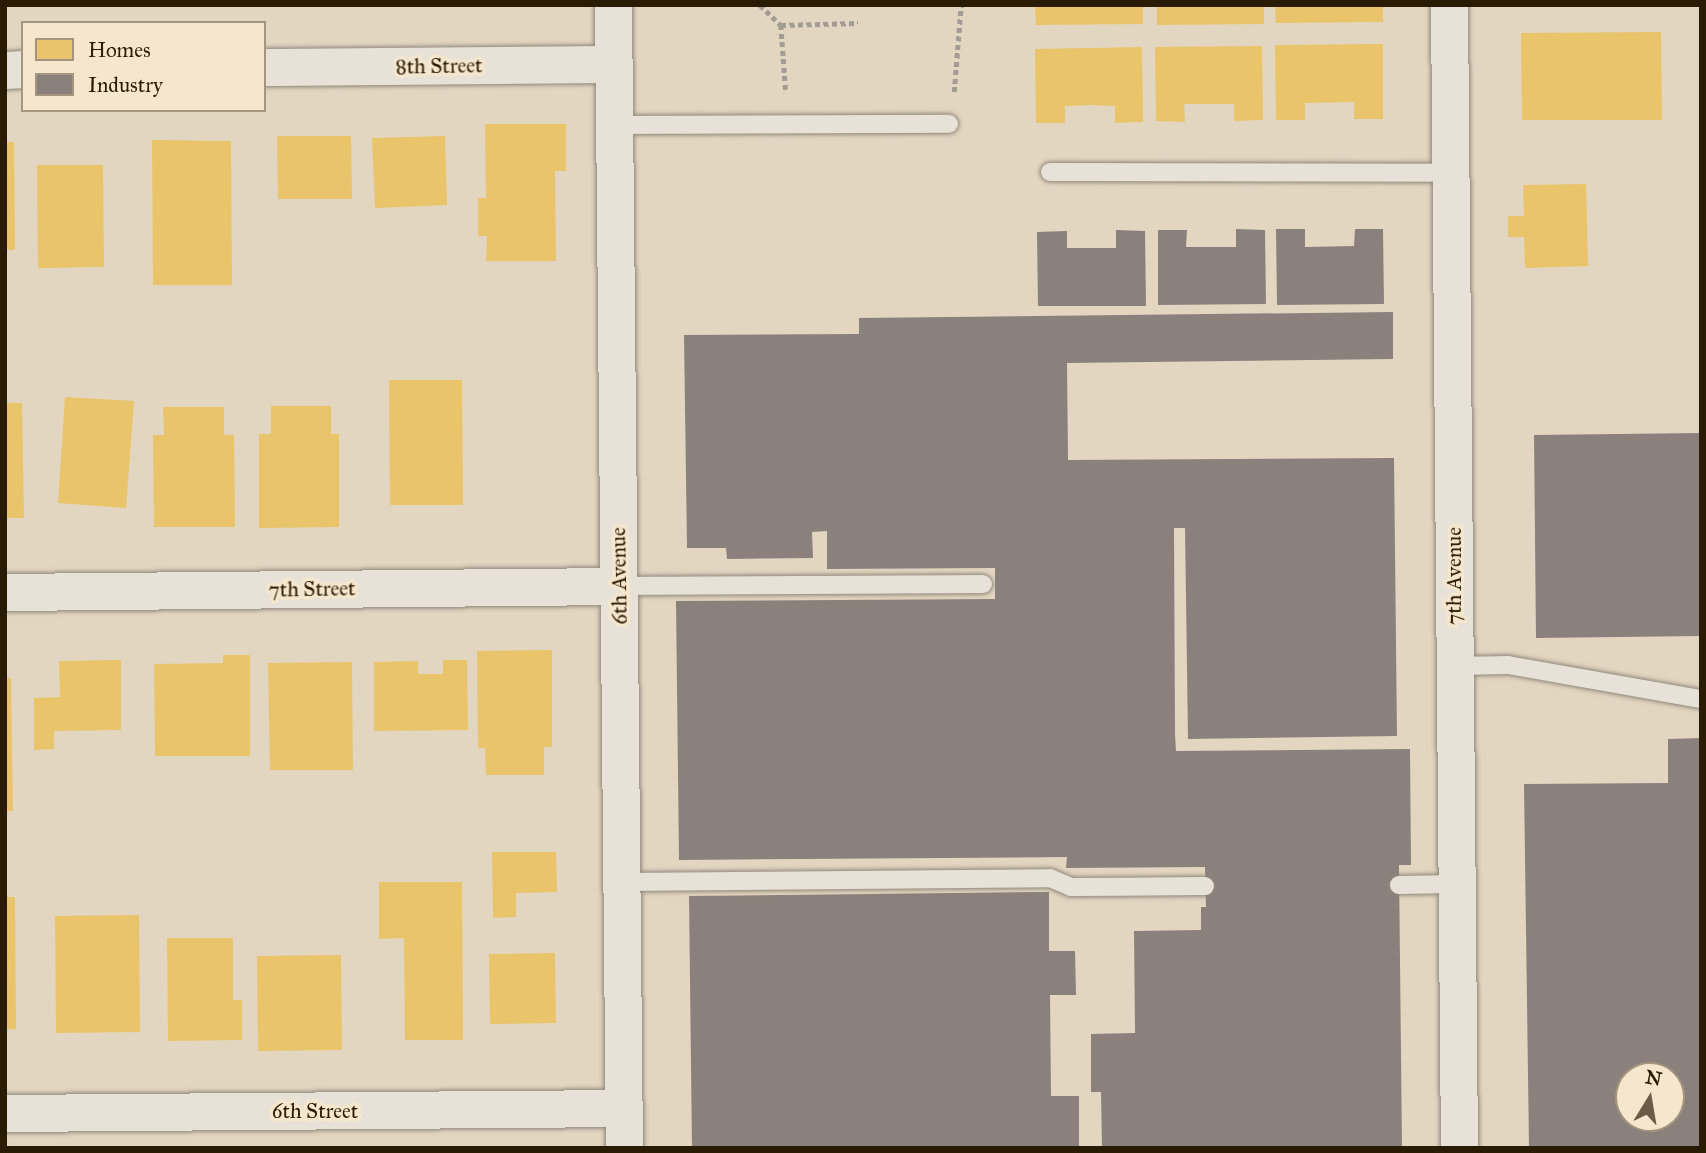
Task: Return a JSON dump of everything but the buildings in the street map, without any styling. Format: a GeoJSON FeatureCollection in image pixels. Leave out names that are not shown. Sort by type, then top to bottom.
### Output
{"type":"FeatureCollection","features":[{"type":"Feature","properties":{"kind":"street","name":"6th Avenue"},"geometry":{"type":"LineString","coordinates":[[614,5],[624,1148]]}},
{"type":"Feature","properties":{"kind":"street","name":"7th Avenue"},"geometry":{"type":"LineString","coordinates":[[1449,5],[1458,1148]]}},
{"type":"Feature","properties":{"kind":"street","name":"8th Street"},"geometry":{"type":"LineString","coordinates":[[266,67],[614,64]]}},
{"type":"Feature","properties":{"kind":"street","name":"7th Street"},"geometry":{"type":"LineString","coordinates":[[5,592],[619,586]]}},
{"type":"Feature","properties":{"kind":"street","name":"6th Street"},"geometry":{"type":"LineString","coordinates":[[5,1113],[624,1108]]}},
{"type":"Feature","properties":{"kind":"lane"},"geometry":{"type":"LineString","coordinates":[[615,125],[949,124]]}},
{"type":"Feature","properties":{"kind":"lane"},"geometry":{"type":"LineString","coordinates":[[1050,172],[1450,173]]}},
{"type":"Feature","properties":{"kind":"lane"},"geometry":{"type":"LineString","coordinates":[[619,586],[983,584]]}},
{"type":"Feature","properties":{"kind":"lane"},"geometry":{"type":"LineString","coordinates":[[1454,666],[1508,665],[1701,699]]}},
{"type":"Feature","properties":{"kind":"lane"},"geometry":{"type":"LineString","coordinates":[[622,882],[1049,878],[1071,887],[1205,886]]}},
{"type":"Feature","properties":{"kind":"lane"},"geometry":{"type":"LineString","coordinates":[[1399,885],[1457,884]]}},
{"type":"Feature","properties":{"kind":"path"},"geometry":{"type":"LineString","coordinates":[[760,5],[781,25],[788,125]]}},
{"type":"Feature","properties":{"kind":"path"},"geometry":{"type":"LineString","coordinates":[[949,124],[961,5]]}},
{"type":"Feature","properties":{"kind":"path"},"geometry":{"type":"LineString","coordinates":[[781,25],[858,23]]}}]}
